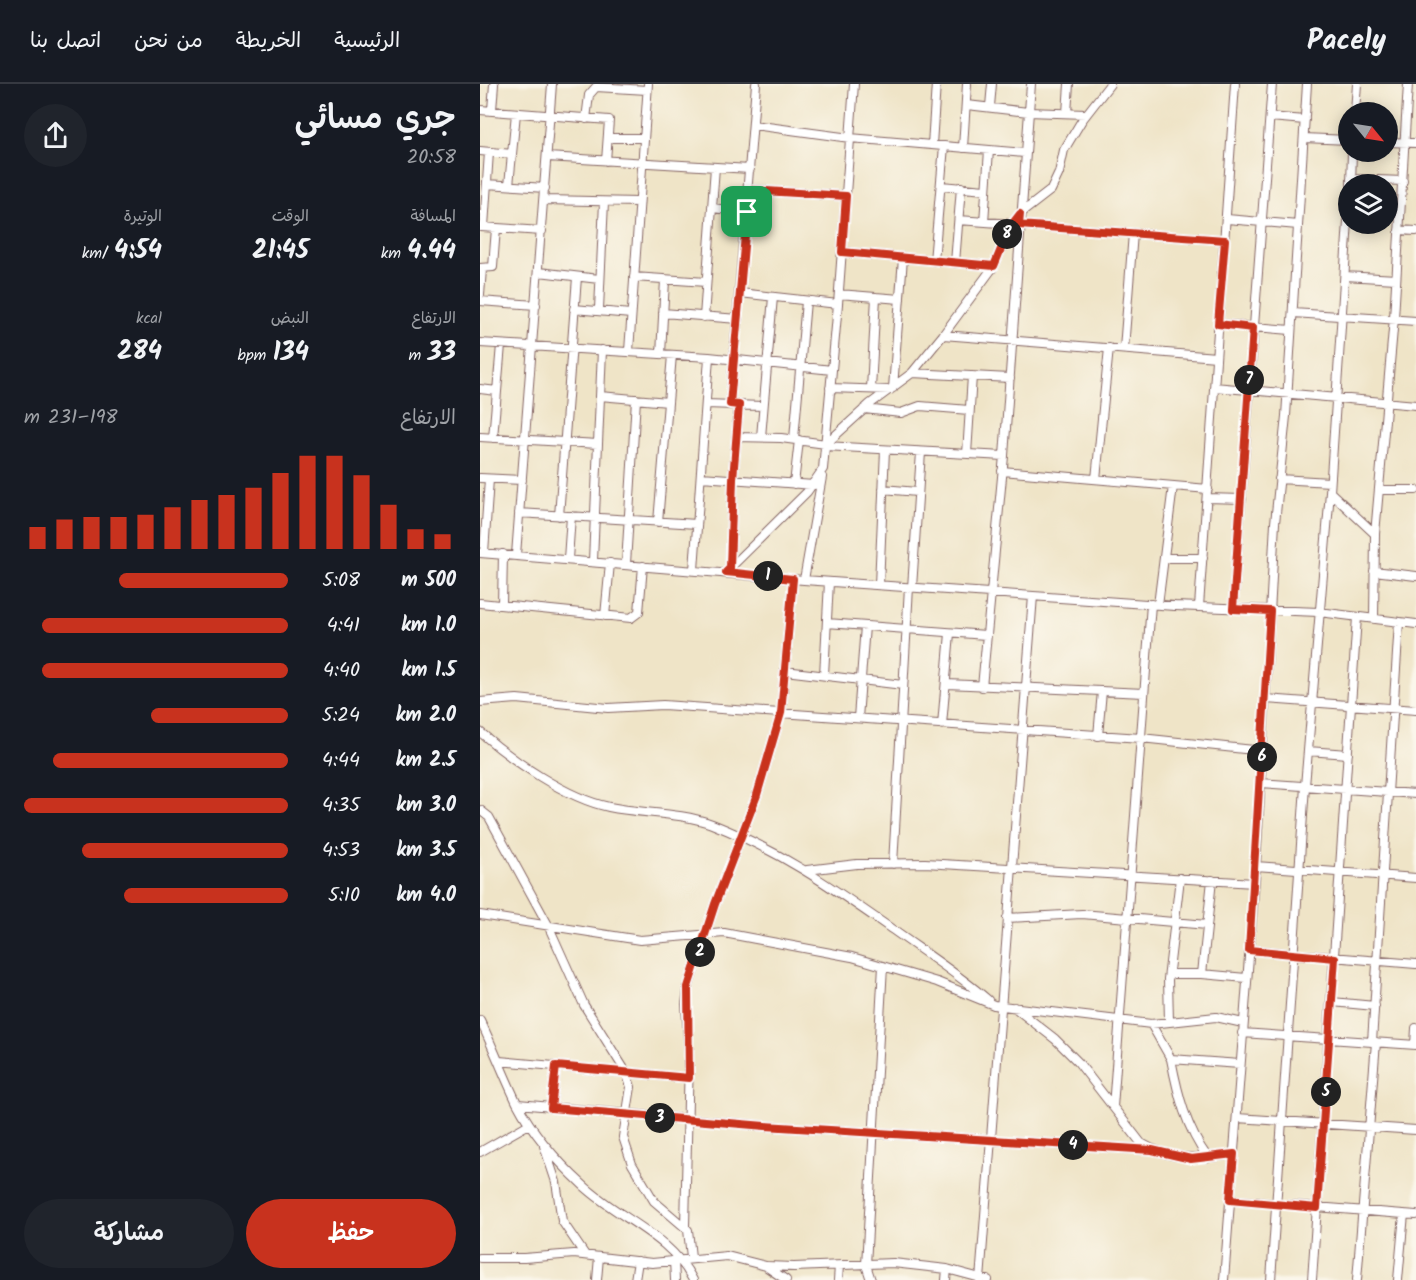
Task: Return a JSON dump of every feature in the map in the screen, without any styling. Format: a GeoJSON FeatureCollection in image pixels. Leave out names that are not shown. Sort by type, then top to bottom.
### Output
{"type":"FeatureCollection","features":[{"type":"Feature","properties":{"kind":"street"},"geometry":{"type":"LineString","coordinates":[[492,110],[494,84]]}},
{"type":"Feature","properties":{"kind":"street"},"geometry":{"type":"LineString","coordinates":[[516,555],[545,200],[552,84]]}},
{"type":"Feature","properties":{"kind":"street"},"geometry":{"type":"LineString","coordinates":[[728,570],[736,437],[734,359],[756,84]]}},
{"type":"Feature","properties":{"kind":"street"},"geometry":{"type":"LineString","coordinates":[[804,580],[823,469],[839,294],[854,84]]}},
{"type":"Feature","properties":{"kind":"street"},"geometry":{"type":"LineString","coordinates":[[932,145],[936,84]]}},
{"type":"Feature","properties":{"kind":"street"},"geometry":{"type":"LineString","coordinates":[[963,148],[968,84]]}},
{"type":"Feature","properties":{"kind":"street"},"geometry":{"type":"LineString","coordinates":[[990,106],[992,84]]}},
{"type":"Feature","properties":{"kind":"street"},"geometry":{"type":"LineString","coordinates":[[825,445],[864,409],[912,373],[994,266],[1020,214],[1031,84]]}},
{"type":"Feature","properties":{"kind":"street"},"geometry":{"type":"LineString","coordinates":[[1067,113],[1069,84]]}},
{"type":"Feature","properties":{"kind":"street"},"geometry":{"type":"LineString","coordinates":[[1020,214],[1051,190],[1059,173],[1064,150],[1086,114],[1110,84]]}},
{"type":"Feature","properties":{"kind":"street"},"geometry":{"type":"LineString","coordinates":[[1199,607],[1235,84]]}},
{"type":"Feature","properties":{"kind":"street"},"geometry":{"type":"LineString","coordinates":[[1233,609],[1272,84]]}},
{"type":"Feature","properties":{"kind":"street"},"geometry":{"type":"LineString","coordinates":[[1224,1280],[1256,866],[1270,611],[1293,313],[1307,84]]}},
{"type":"Feature","properties":{"kind":"street"},"geometry":{"type":"LineString","coordinates":[[1356,102],[1357,84]]}},
{"type":"Feature","properties":{"kind":"street"},"geometry":{"type":"LineString","coordinates":[[1374,619],[1375,534],[1394,318],[1408,84]]}},
{"type":"Feature","properties":{"kind":"street"},"geometry":{"type":"LineString","coordinates":[[586,119],[589,95],[596,87],[648,87],[629,351]]}},
{"type":"Feature","properties":{"kind":"street"},"geometry":{"type":"LineString","coordinates":[[967,105],[1029,112],[1086,114]]}},
{"type":"Feature","properties":{"kind":"street"},"geometry":{"type":"LineString","coordinates":[[480,110],[609,120],[606,161]]}},
{"type":"Feature","properties":{"kind":"street"},"geometry":{"type":"LineString","coordinates":[[510,185],[516,113]]}},
{"type":"Feature","properties":{"kind":"street"},"geometry":{"type":"LineString","coordinates":[[1270,117],[1305,120]]}},
{"type":"Feature","properties":{"kind":"street"},"geometry":{"type":"LineString","coordinates":[[753,125],[850,138],[1025,153]]}},
{"type":"Feature","properties":{"kind":"street"},"geometry":{"type":"LineString","coordinates":[[608,138],[644,138]]}},
{"type":"Feature","properties":{"kind":"street"},"geometry":{"type":"LineString","coordinates":[[1304,138],[1338,140]]}},
{"type":"Feature","properties":{"kind":"street"},"geometry":{"type":"LineString","coordinates":[[1398,142],[1416,143]]}},
{"type":"Feature","properties":{"kind":"street"},"geometry":{"type":"LineString","coordinates":[[934,261],[944,146]]}},
{"type":"Feature","properties":{"kind":"street"},"geometry":{"type":"LineString","coordinates":[[984,222],[989,150]]}},
{"type":"Feature","properties":{"kind":"street"},"geometry":{"type":"LineString","coordinates":[[480,151],[512,153]]}},
{"type":"Feature","properties":{"kind":"street"},"geometry":{"type":"LineString","coordinates":[[489,152],[482,227],[542,231]]}},
{"type":"Feature","properties":{"kind":"street"},"geometry":{"type":"LineString","coordinates":[[547,157],[750,169]]}},
{"type":"Feature","properties":{"kind":"street"},"geometry":{"type":"LineString","coordinates":[[704,317],[715,167]]}},
{"type":"Feature","properties":{"kind":"street"},"geometry":{"type":"LineString","coordinates":[[1398,180],[1402,180]]}},
{"type":"Feature","properties":{"kind":"street"},"geometry":{"type":"LineString","coordinates":[[487,184],[545,188]]}},
{"type":"Feature","properties":{"kind":"street"},"geometry":{"type":"LineString","coordinates":[[941,186],[986,190]]}},
{"type":"Feature","properties":{"kind":"street"},"geometry":{"type":"LineString","coordinates":[[955,263],[961,188]]}},
{"type":"Feature","properties":{"kind":"street"},"geometry":{"type":"LineString","coordinates":[[749,190],[846,196]]}},
{"type":"Feature","properties":{"kind":"street"},"geometry":{"type":"LineString","coordinates":[[545,200],[638,202]]}},
{"type":"Feature","properties":{"kind":"street"},"geometry":{"type":"LineString","coordinates":[[599,309],[604,202]]}},
{"type":"Feature","properties":{"kind":"street"},"geometry":{"type":"LineString","coordinates":[[712,208],[747,212]]}},
{"type":"Feature","properties":{"kind":"street"},"geometry":{"type":"LineString","coordinates":[[1227,219],[1299,225]]}},
{"type":"Feature","properties":{"kind":"street"},"geometry":{"type":"LineString","coordinates":[[959,220],[1225,240]]}},
{"type":"Feature","properties":{"kind":"street"},"geometry":{"type":"LineString","coordinates":[[982,687],[1013,340],[1016,224]]}},
{"type":"Feature","properties":{"kind":"street"},"geometry":{"type":"LineString","coordinates":[[480,295],[481,269],[493,267],[496,228]]}},
{"type":"Feature","properties":{"kind":"street"},"geometry":{"type":"LineString","coordinates":[[1399,230],[1416,231]]}},
{"type":"Feature","properties":{"kind":"street"},"geometry":{"type":"LineString","coordinates":[[1124,349],[1133,233]]}},
{"type":"Feature","properties":{"kind":"street"},"geometry":{"type":"LineString","coordinates":[[1271,1280],[1305,786],[1330,492],[1347,234]]}},
{"type":"Feature","properties":{"kind":"street"},"geometry":{"type":"LineString","coordinates":[[842,252],[994,266]]}},
{"type":"Feature","properties":{"kind":"street"},"geometry":{"type":"LineString","coordinates":[[892,389],[903,258]]}},
{"type":"Feature","properties":{"kind":"street"},"geometry":{"type":"LineString","coordinates":[[539,272],[599,279]]}},
{"type":"Feature","properties":{"kind":"street"},"geometry":{"type":"LineString","coordinates":[[1345,276],[1396,279]]}},
{"type":"Feature","properties":{"kind":"street"},"geometry":{"type":"LineString","coordinates":[[558,516],[577,277]]}},
{"type":"Feature","properties":{"kind":"street"},"geometry":{"type":"LineString","coordinates":[[634,277],[706,282]]}},
{"type":"Feature","properties":{"kind":"street"},"geometry":{"type":"LineString","coordinates":[[661,354],[665,280]]}},
{"type":"Feature","properties":{"kind":"street"},"geometry":{"type":"LineString","coordinates":[[740,293],[838,304]]}},
{"type":"Feature","properties":{"kind":"street"},"geometry":{"type":"LineString","coordinates":[[839,294],[900,299]]}},
{"type":"Feature","properties":{"kind":"street"},"geometry":{"type":"LineString","coordinates":[[761,437],[773,297]]}},
{"type":"Feature","properties":{"kind":"street"},"geometry":{"type":"LineString","coordinates":[[871,389],[876,297]]}},
{"type":"Feature","properties":{"kind":"street"},"geometry":{"type":"LineString","coordinates":[[480,301],[536,305]]}},
{"type":"Feature","properties":{"kind":"street"},"geometry":{"type":"LineString","coordinates":[[794,484],[799,367],[807,301]]}},
{"type":"Feature","properties":{"kind":"street"},"geometry":{"type":"LineString","coordinates":[[574,309],[599,309],[631,314]]}},
{"type":"Feature","properties":{"kind":"street"},"geometry":{"type":"LineString","coordinates":[[1293,313],[1416,321]]}},
{"type":"Feature","properties":{"kind":"street"},"geometry":{"type":"LineString","coordinates":[[663,314],[738,319]]}},
{"type":"Feature","properties":{"kind":"street"},"geometry":{"type":"LineString","coordinates":[[1218,324],[1291,330]]}},
{"type":"Feature","properties":{"kind":"street"},"geometry":{"type":"LineString","coordinates":[[943,335],[1216,357]]}},
{"type":"Feature","properties":{"kind":"street"},"geometry":{"type":"LineString","coordinates":[[480,343],[709,357],[832,370]]}},
{"type":"Feature","properties":{"kind":"street"},"geometry":{"type":"LineString","coordinates":[[493,438],[501,345]]}},
{"type":"Feature","properties":{"kind":"street"},"geometry":{"type":"LineString","coordinates":[[1096,479],[1109,348]]}},
{"type":"Feature","properties":{"kind":"street"},"geometry":{"type":"LineString","coordinates":[[593,561],[602,350]]}},
{"type":"Feature","properties":{"kind":"street"},"geometry":{"type":"LineString","coordinates":[[658,522],[672,355]]}},
{"type":"Feature","properties":{"kind":"street"},"geometry":{"type":"LineString","coordinates":[[694,570],[709,357]]}},
{"type":"Feature","properties":{"kind":"street"},"geometry":{"type":"LineString","coordinates":[[912,373],[1010,378]]}},
{"type":"Feature","properties":{"kind":"street"},"geometry":{"type":"LineString","coordinates":[[967,454],[972,376]]}},
{"type":"Feature","properties":{"kind":"street"},"geometry":{"type":"LineString","coordinates":[[1214,387],[1336,400],[1416,405]]}},
{"type":"Feature","properties":{"kind":"street"},"geometry":{"type":"LineString","coordinates":[[830,388],[892,389]]}},
{"type":"Feature","properties":{"kind":"street"},"geometry":{"type":"LineString","coordinates":[[480,389],[497,391]]}},
{"type":"Feature","properties":{"kind":"street"},"geometry":{"type":"LineString","coordinates":[[600,396],[668,402]]}},
{"type":"Feature","properties":{"kind":"street"},"geometry":{"type":"LineString","coordinates":[[626,564],[636,399]]}},
{"type":"Feature","properties":{"kind":"street"},"geometry":{"type":"LineString","coordinates":[[706,404],[763,406]]}},
{"type":"Feature","properties":{"kind":"street"},"geometry":{"type":"LineString","coordinates":[[864,409],[901,413],[920,406],[969,410]]}},
{"type":"Feature","properties":{"kind":"street"},"geometry":{"type":"LineString","coordinates":[[480,437],[598,444]]}},
{"type":"Feature","properties":{"kind":"street"},"geometry":{"type":"LineString","coordinates":[[736,437],[797,440],[825,445],[885,450],[1004,456]]}},
{"type":"Feature","properties":{"kind":"street"},"geometry":{"type":"LineString","coordinates":[[879,585],[885,450]]}},
{"type":"Feature","properties":{"kind":"street"},"geometry":{"type":"LineString","coordinates":[[893,864],[906,628],[921,452]]}},
{"type":"Feature","properties":{"kind":"street"},"geometry":{"type":"LineString","coordinates":[[728,570],[814,485],[823,469]]}},
{"type":"Feature","properties":{"kind":"street"},"geometry":{"type":"LineString","coordinates":[[1002,471],[1208,489]]}},
{"type":"Feature","properties":{"kind":"street"},"geometry":{"type":"LineString","coordinates":[[701,477],[814,485]]}},
{"type":"Feature","properties":{"kind":"street"},"geometry":{"type":"LineString","coordinates":[[522,480],[484,478],[482,553],[694,570],[728,570],[829,582],[1199,607],[1318,612],[1416,624]]}},
{"type":"Feature","properties":{"kind":"street"},"geometry":{"type":"LineString","coordinates":[[1279,479],[1330,482]]}},
{"type":"Feature","properties":{"kind":"street"},"geometry":{"type":"LineString","coordinates":[[1113,1107],[1144,693],[1173,486]]}},
{"type":"Feature","properties":{"kind":"street"},"geometry":{"type":"LineString","coordinates":[[884,489],[917,492]]}},
{"type":"Feature","properties":{"kind":"street"},"geometry":{"type":"LineString","coordinates":[[1380,490],[1416,490]]}},
{"type":"Feature","properties":{"kind":"street"},"geometry":{"type":"LineString","coordinates":[[1330,492],[1375,534]]}},
{"type":"Feature","properties":{"kind":"street"},"geometry":{"type":"LineString","coordinates":[[1208,498],[1242,499]]}},
{"type":"Feature","properties":{"kind":"street"},"geometry":{"type":"LineString","coordinates":[[519,513],[697,524]]}},
{"type":"Feature","properties":{"kind":"street"},"geometry":{"type":"LineString","coordinates":[[568,560],[571,516]]}},
{"type":"Feature","properties":{"kind":"street"},"geometry":{"type":"LineString","coordinates":[[502,605],[503,554]]}},
{"type":"Feature","properties":{"kind":"street"},"geometry":{"type":"LineString","coordinates":[[1164,558],[1203,558]]}},
{"type":"Feature","properties":{"kind":"street"},"geometry":{"type":"LineString","coordinates":[[605,616],[610,563]]}},
{"type":"Feature","properties":{"kind":"street"},"geometry":{"type":"LineString","coordinates":[[480,603],[605,616],[637,616],[643,566]]}},
{"type":"Feature","properties":{"kind":"street"},"geometry":{"type":"LineString","coordinates":[[1374,571],[1416,576]]}},
{"type":"Feature","properties":{"kind":"street"},"geometry":{"type":"LineString","coordinates":[[685,1226],[689,1078],[687,996],[715,904],[742,836],[781,713],[793,579]]}},
{"type":"Feature","properties":{"kind":"street"},"geometry":{"type":"LineString","coordinates":[[824,675],[829,582]]}},
{"type":"Feature","properties":{"kind":"street"},"geometry":{"type":"LineString","coordinates":[[480,1258],[585,1256],[638,1261],[727,1256],[766,1266],[893,1263],[947,1269],[983,1279],[998,1005],[1033,596]]}},
{"type":"Feature","properties":{"kind":"street"},"geometry":{"type":"LineString","coordinates":[[1312,1280],[1357,617]]}},
{"type":"Feature","properties":{"kind":"street"},"geometry":{"type":"LineString","coordinates":[[1357,1280],[1369,1126],[1399,622]]}},
{"type":"Feature","properties":{"kind":"street"},"geometry":{"type":"LineString","coordinates":[[827,623],[986,635]]}},
{"type":"Feature","properties":{"kind":"street"},"geometry":{"type":"LineString","coordinates":[[858,718],[865,626]]}},
{"type":"Feature","properties":{"kind":"street"},"geometry":{"type":"LineString","coordinates":[[942,725],[950,633]]}},
{"type":"Feature","properties":{"kind":"street"},"geometry":{"type":"LineString","coordinates":[[785,671],[903,685]]}},
{"type":"Feature","properties":{"kind":"street"},"geometry":{"type":"LineString","coordinates":[[947,684],[1144,693]]}},
{"type":"Feature","properties":{"kind":"street"},"geometry":{"type":"LineString","coordinates":[[1098,736],[1102,691]]}},
{"type":"Feature","properties":{"kind":"street"},"geometry":{"type":"LineString","coordinates":[[480,702],[517,699],[608,708],[663,705],[1022,732],[1141,738],[1263,751]]}},
{"type":"Feature","properties":{"kind":"street"},"geometry":{"type":"LineString","coordinates":[[1266,699],[1416,710]]}},
{"type":"Feature","properties":{"kind":"street"},"geometry":{"type":"LineString","coordinates":[[480,732],[513,761],[569,791],[607,806],[681,816],[742,836],[807,870],[955,972],[998,1005]]}},
{"type":"Feature","properties":{"kind":"street"},"geometry":{"type":"LineString","coordinates":[[1308,751],[1348,754]]}},
{"type":"Feature","properties":{"kind":"street"},"geometry":{"type":"LineString","coordinates":[[1261,783],[1416,794]]}},
{"type":"Feature","properties":{"kind":"street"},"geometry":{"type":"LineString","coordinates":[[480,810],[494,826],[548,925],[584,1005],[626,1072],[631,1087],[623,1137],[632,1164],[654,1201],[685,1226],[690,1235],[691,1257]]}},
{"type":"Feature","properties":{"kind":"street"},"geometry":{"type":"LineString","coordinates":[[807,870],[893,864],[1011,868],[1254,883]]}},
{"type":"Feature","properties":{"kind":"street"},"geometry":{"type":"LineString","coordinates":[[1256,866],[1416,878]]}},
{"type":"Feature","properties":{"kind":"street"},"geometry":{"type":"LineString","coordinates":[[1169,1022],[1168,979],[1173,921],[1180,878]]}},
{"type":"Feature","properties":{"kind":"street"},"geometry":{"type":"LineString","coordinates":[[1202,974],[1212,880]]}},
{"type":"Feature","properties":{"kind":"street"},"geometry":{"type":"LineString","coordinates":[[1007,918],[1082,914],[1207,925]]}},
{"type":"Feature","properties":{"kind":"street"},"geometry":{"type":"LineString","coordinates":[[480,915],[640,940],[724,933],[852,957],[937,982],[998,1005],[1151,1024],[1216,1017],[1243,1023]]}},
{"type":"Feature","properties":{"kind":"street"},"geometry":{"type":"LineString","coordinates":[[1249,950],[1416,964]]}},
{"type":"Feature","properties":{"kind":"street"},"geometry":{"type":"LineString","coordinates":[[871,1280],[866,1265],[883,966]]}},
{"type":"Feature","properties":{"kind":"street"},"geometry":{"type":"LineString","coordinates":[[1168,979],[1174,973],[1246,978]]}},
{"type":"Feature","properties":{"kind":"street"},"geometry":{"type":"LineString","coordinates":[[1332,1002],[1375,1006]]}},
{"type":"Feature","properties":{"kind":"street"},"geometry":{"type":"LineString","coordinates":[[1014,1007],[1078,1062],[1141,1143],[1152,1150]]}},
{"type":"Feature","properties":{"kind":"street"},"geometry":{"type":"LineString","coordinates":[[480,1020],[518,1104],[529,1124],[543,1142],[584,1186],[659,1238],[693,1280]]}},
{"type":"Feature","properties":{"kind":"street"},"geometry":{"type":"LineString","coordinates":[[1151,1024],[1171,1059],[1178,1097],[1189,1126],[1208,1158]]}},
{"type":"Feature","properties":{"kind":"street"},"geometry":{"type":"LineString","coordinates":[[1242,1033],[1415,1045],[1416,1028]]}},
{"type":"Feature","properties":{"kind":"street"},"geometry":{"type":"LineString","coordinates":[[1171,1059],[1240,1064]]}},
{"type":"Feature","properties":{"kind":"street"},"geometry":{"type":"LineString","coordinates":[[499,1061],[689,1078]]}},
{"type":"Feature","properties":{"kind":"street"},"geometry":{"type":"LineString","coordinates":[[551,1108],[556,1066]]}},
{"type":"Feature","properties":{"kind":"street"},"geometry":{"type":"LineString","coordinates":[[518,1104],[628,1116],[1152,1150],[1191,1159],[1234,1154]]}},
{"type":"Feature","properties":{"kind":"street"},"geometry":{"type":"LineString","coordinates":[[1237,1118],[1416,1130]]}},
{"type":"Feature","properties":{"kind":"street"},"geometry":{"type":"LineString","coordinates":[[480,1152],[529,1124]]}},
{"type":"Feature","properties":{"kind":"street"},"geometry":{"type":"LineString","coordinates":[[543,1142],[554,1174],[562,1221],[585,1256]]}},
{"type":"Feature","properties":{"kind":"street"},"geometry":{"type":"LineString","coordinates":[[1230,1200],[1416,1215]]}},
{"type":"Feature","properties":{"kind":"street"},"geometry":{"type":"LineString","coordinates":[[1398,1280],[1404,1214]]}},
{"type":"Feature","properties":{"kind":"street"},"geometry":{"type":"LineString","coordinates":[[597,1280],[599,1257]]}},
{"type":"Feature","properties":{"kind":"street"},"geometry":{"type":"LineString","coordinates":[[675,1280],[677,1259]]}},
{"type":"Feature","properties":{"kind":"street"},"geometry":{"type":"LineString","coordinates":[[635,1280],[638,1261]]}},
{"type":"Feature","properties":{"kind":"street"},"geometry":{"type":"LineString","coordinates":[[766,1266],[786,1280]]}},
{"type":"Feature","properties":{"kind":"street"},"geometry":{"type":"LineString","coordinates":[[838,1280],[839,1266]]}},
{"type":"Feature","properties":{"kind":"street"},"geometry":{"type":"LineString","coordinates":[[946,1280],[947,1269]]}},
{"type":"Feature","properties":{"kind":"route"},"geometry":{"type":"LineString","coordinates":[[749,190],[846,196],[842,252],[994,266],[1010,227],[1020,214],[1019,225],[1225,240],[1218,324],[1253,328],[1233,609],[1270,611],[1249,950],[1335,958],[1317,1208],[1230,1200],[1234,1154],[1191,1159],[1152,1150],[765,1126],[551,1108],[556,1066],[689,1078],[686,1004],[688,987],[715,904],[757,795],[781,713],[793,579],[726,572],[730,568],[733,479],[739,405],[730,404],[747,212],[749,190]]}}]}
